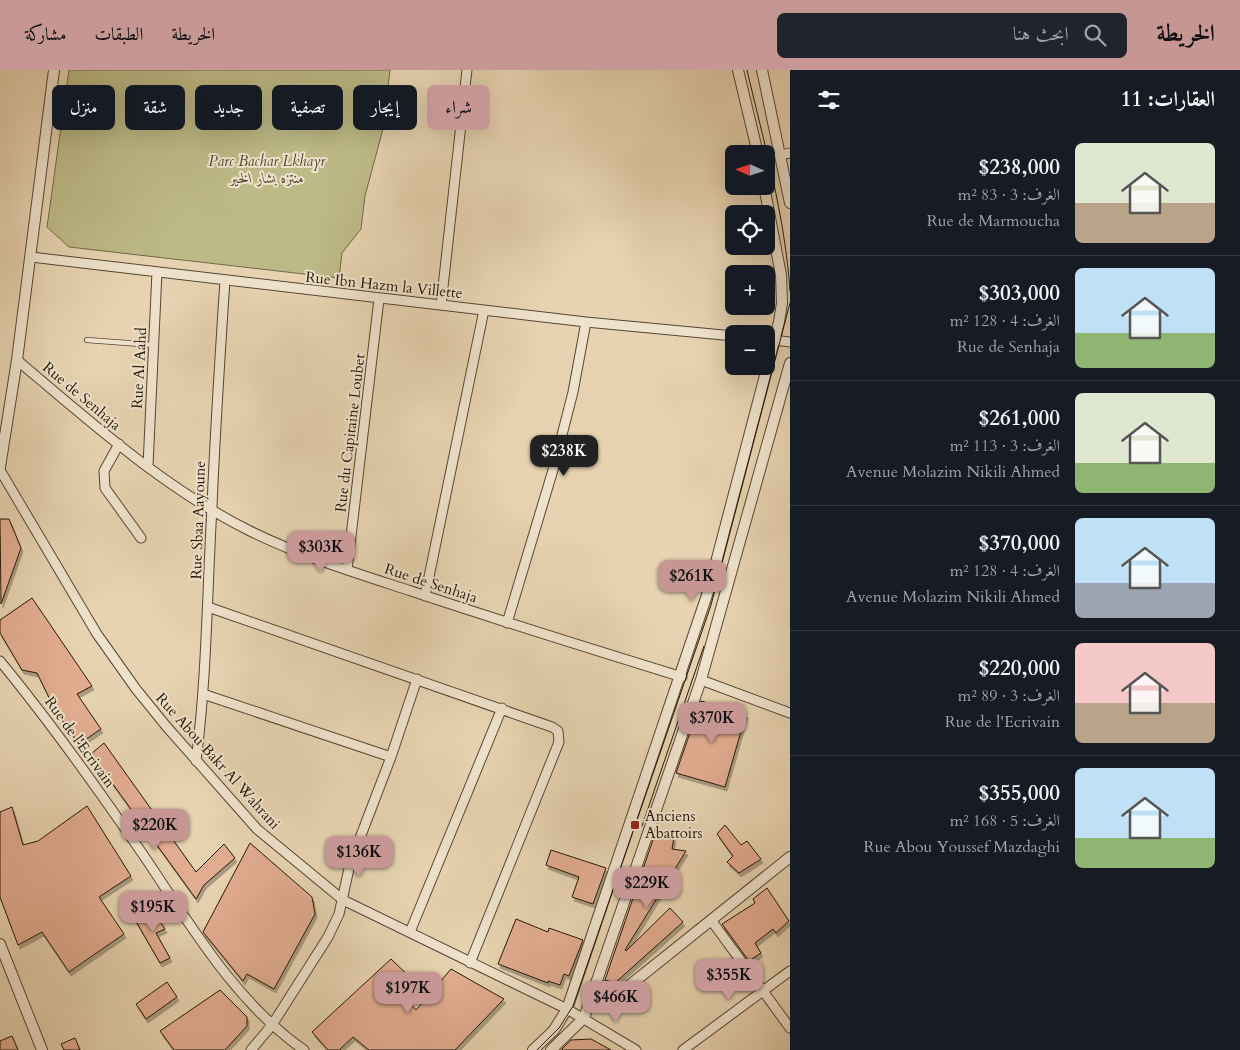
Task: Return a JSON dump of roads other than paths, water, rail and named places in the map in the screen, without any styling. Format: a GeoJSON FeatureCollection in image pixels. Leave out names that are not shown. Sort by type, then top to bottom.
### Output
{"type":"FeatureCollection","features":[{"type":"Feature","properties":{"kind":"street"},"geometry":{"type":"LineString","coordinates":[[0,468],[31,257],[54,70]]}},
{"type":"Feature","properties":{"kind":"street"},"geometry":{"type":"LineString","coordinates":[[440,305],[467,70]]}},
{"type":"Feature","properties":{"kind":"street"},"geometry":{"type":"LineString","coordinates":[[738,70],[756,145]]}},
{"type":"Feature","properties":{"kind":"street"},"geometry":{"type":"LineString","coordinates":[[762,70],[785,154],[790,203]]}},
{"type":"Feature","properties":{"kind":"street"},"geometry":{"type":"LineString","coordinates":[[766,195],[782,275],[782,303],[775,325]]}},
{"type":"Feature","properties":{"kind":"street","name":"Rue Ibn Hazm la Villette"},"geometry":{"type":"LineString","coordinates":[[31,257],[379,299],[725,335]]}},
{"type":"Feature","properties":{"kind":"street","name":"Rue Al Aahd"},"geometry":{"type":"LineString","coordinates":[[148,466],[157,272]]}},
{"type":"Feature","properties":{"kind":"street","name":"Rue Sbaa Aayoune"},"geometry":{"type":"LineString","coordinates":[[196,761],[203,694],[225,280]]}},
{"type":"Feature","properties":{"kind":"street","name":"Rue du Capitaine Loubet"},"geometry":{"type":"LineString","coordinates":[[347,570],[379,299]]}},
{"type":"Feature","properties":{"kind":"street"},"geometry":{"type":"LineString","coordinates":[[425,596],[484,310]]}},
{"type":"Feature","properties":{"kind":"street"},"geometry":{"type":"LineString","coordinates":[[507,623],[553,470],[574,392],[586,322]]}},
{"type":"Feature","properties":{"kind":"street"},"geometry":{"type":"LineString","coordinates":[[775,340],[790,342]]}},
{"type":"Feature","properties":{"kind":"street","name":"Rue de Senhaja"},"geometry":{"type":"LineString","coordinates":[[17,360],[87,421],[148,466],[212,508],[268,539],[347,570],[507,623],[682,677]]}},
{"type":"Feature","properties":{"kind":"street"},"geometry":{"type":"LineString","coordinates":[[551,1050],[584,1018],[592,996],[701,680],[790,362]]}},
{"type":"Feature","properties":{"kind":"street"},"geometry":{"type":"LineString","coordinates":[[533,1050],[554,1030],[567,1009],[682,677],[710,589],[761,375]]}},
{"type":"Feature","properties":{"kind":"street"},"geometry":{"type":"LineString","coordinates":[[120,444],[104,471],[105,488],[141,538]]}},
{"type":"Feature","properties":{"kind":"street","name":"Rue Abou Bakr Al Wahrani"},"geometry":{"type":"LineString","coordinates":[[0,468],[97,634],[136,689],[196,761],[257,828],[343,900],[567,1009],[636,1050]]}},
{"type":"Feature","properties":{"kind":"street"},"geometry":{"type":"LineString","coordinates":[[208,607],[502,708],[552,727],[558,732],[560,742],[470,963]]}},
{"type":"Feature","properties":{"kind":"street","name":"Rue de l'Ecrivain"},"geometry":{"type":"LineString","coordinates":[[0,661],[76,759],[218,964],[272,1025],[304,1050]]}},
{"type":"Feature","properties":{"kind":"street"},"geometry":{"type":"LineString","coordinates":[[251,1050],[272,1025],[328,937],[343,900],[350,864],[391,756],[417,679]]}},
{"type":"Feature","properties":{"kind":"street"},"geometry":{"type":"LineString","coordinates":[[701,680],[790,714]]}},
{"type":"Feature","properties":{"kind":"street"},"geometry":{"type":"LineString","coordinates":[[203,694],[391,756]]}},
{"type":"Feature","properties":{"kind":"street"},"geometry":{"type":"LineString","coordinates":[[410,932],[502,708]]}},
{"type":"Feature","properties":{"kind":"street"},"geometry":{"type":"LineString","coordinates":[[592,996],[612,996],[626,989],[790,857]]}},
{"type":"Feature","properties":{"kind":"street"},"geometry":{"type":"LineString","coordinates":[[711,920],[790,1028]]}},
{"type":"Feature","properties":{"kind":"street"},"geometry":{"type":"LineString","coordinates":[[0,944],[42,1050]]}},
{"type":"Feature","properties":{"kind":"street"},"geometry":{"type":"LineString","coordinates":[[683,1050],[790,971]]}},
{"type":"Feature","properties":{"kind":"street"},"geometry":{"type":"LineString","coordinates":[[596,984],[611,990],[626,989]]}},
{"type":"Feature","properties":{"kind":"lane"},"geometry":{"type":"LineString","coordinates":[[87,340],[154,345]]}},
{"type":"Feature","properties":{"kind":"tram line"},"geometry":{"type":"LineString","coordinates":[[747,70],[779,207],[790,291]]}},
{"type":"Feature","properties":{"kind":"tram line"},"geometry":{"type":"LineString","coordinates":[[537,1050],[559,1028],[573,1006],[711,605],[790,303]]}},
{"type":"Feature","properties":{"kind":"tram line"},"geometry":{"type":"LineString","coordinates":[[642,826],[704,646]]}},
{"type":"Feature","properties":{"kind":"place","name":"Anciens Abattoirs"},"geometry":{"type":"Point","coordinates":[635,825]}},
{"type":"Feature","properties":{"kind":"park label","name":"Parc Bachar Lkhayr منتزه بشار الخير"},"geometry":{"type":"Point","coordinates":[267,170]}}]}
